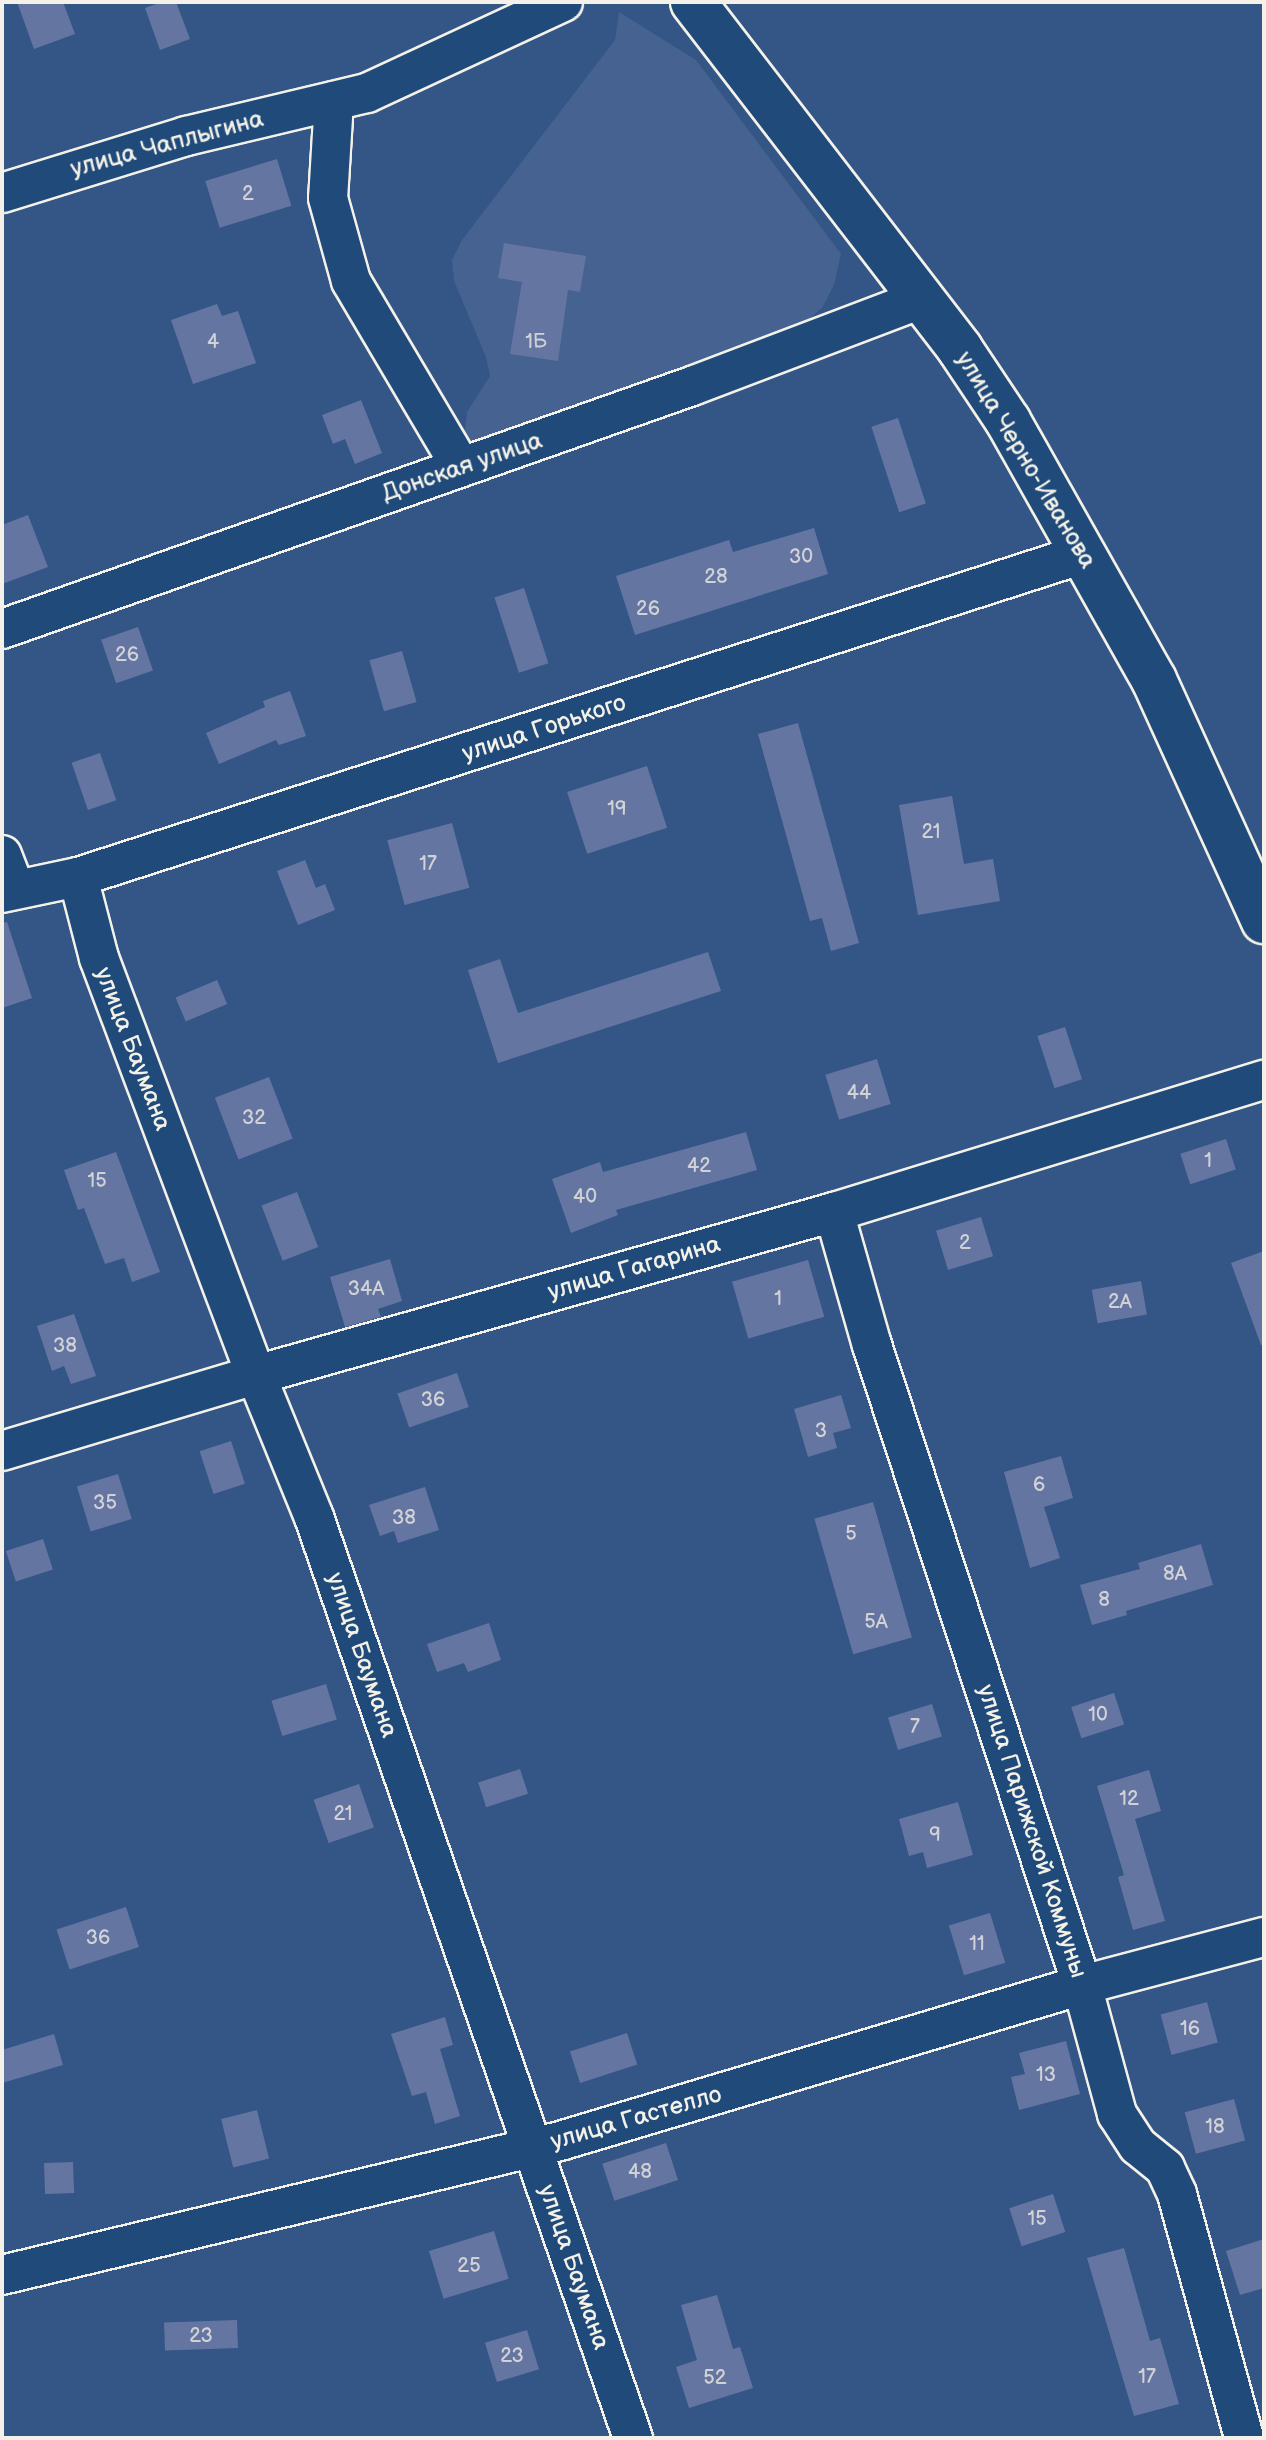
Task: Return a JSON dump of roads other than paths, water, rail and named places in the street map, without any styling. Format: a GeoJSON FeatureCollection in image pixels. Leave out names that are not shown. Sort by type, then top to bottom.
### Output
{"type":"FeatureCollection","features":[{"type":"Feature","properties":{"kind":"main road","name":"улица Черно-Иванова"},"geometry":{"type":"LineString","coordinates":[[693,2],[960,349],[1008,421],[1154,680],[1264,921]]}},
{"type":"Feature","properties":{"kind":"street","name":"улица Чаплыгина"},"geometry":{"type":"LineString","coordinates":[[2,193],[186,136],[367,93],[563,2]]}},
{"type":"Feature","properties":{"kind":"street"},"geometry":{"type":"LineString","coordinates":[[334,101],[328,198],[351,281],[461,467]]}},
{"type":"Feature","properties":{"kind":"street","name":"Донская улица"},"geometry":{"type":"LineString","coordinates":[[2,629],[692,386],[921,299]]}},
{"type":"Feature","properties":{"kind":"street","name":"улица Горького"},"geometry":{"type":"LineString","coordinates":[[6,879],[78,877],[1083,554]]}},
{"type":"Feature","properties":{"kind":"street","name":"улица Баумана"},"geometry":{"type":"LineString","coordinates":[[78,877],[99,958],[256,1375],[314,1517],[633,2438]]}},
{"type":"Feature","properties":{"kind":"street","name":"улица Гагарина"},"geometry":{"type":"LineString","coordinates":[[2,1451],[256,1375],[834,1212],[1264,1080]]}},
{"type":"Feature","properties":{"kind":"street","name":"улица Парижской Коммуны"},"geometry":{"type":"LineString","coordinates":[[834,1212],[872,1345],[1082,1985],[1117,2114],[1138,2146],[1165,2168],[1177,2194],[1244,2438]]}},
{"type":"Feature","properties":{"kind":"street","name":"улица Гастелло"},"geometry":{"type":"LineString","coordinates":[[2,2275],[533,2148],[1082,1985],[1264,1937]]}}]}
